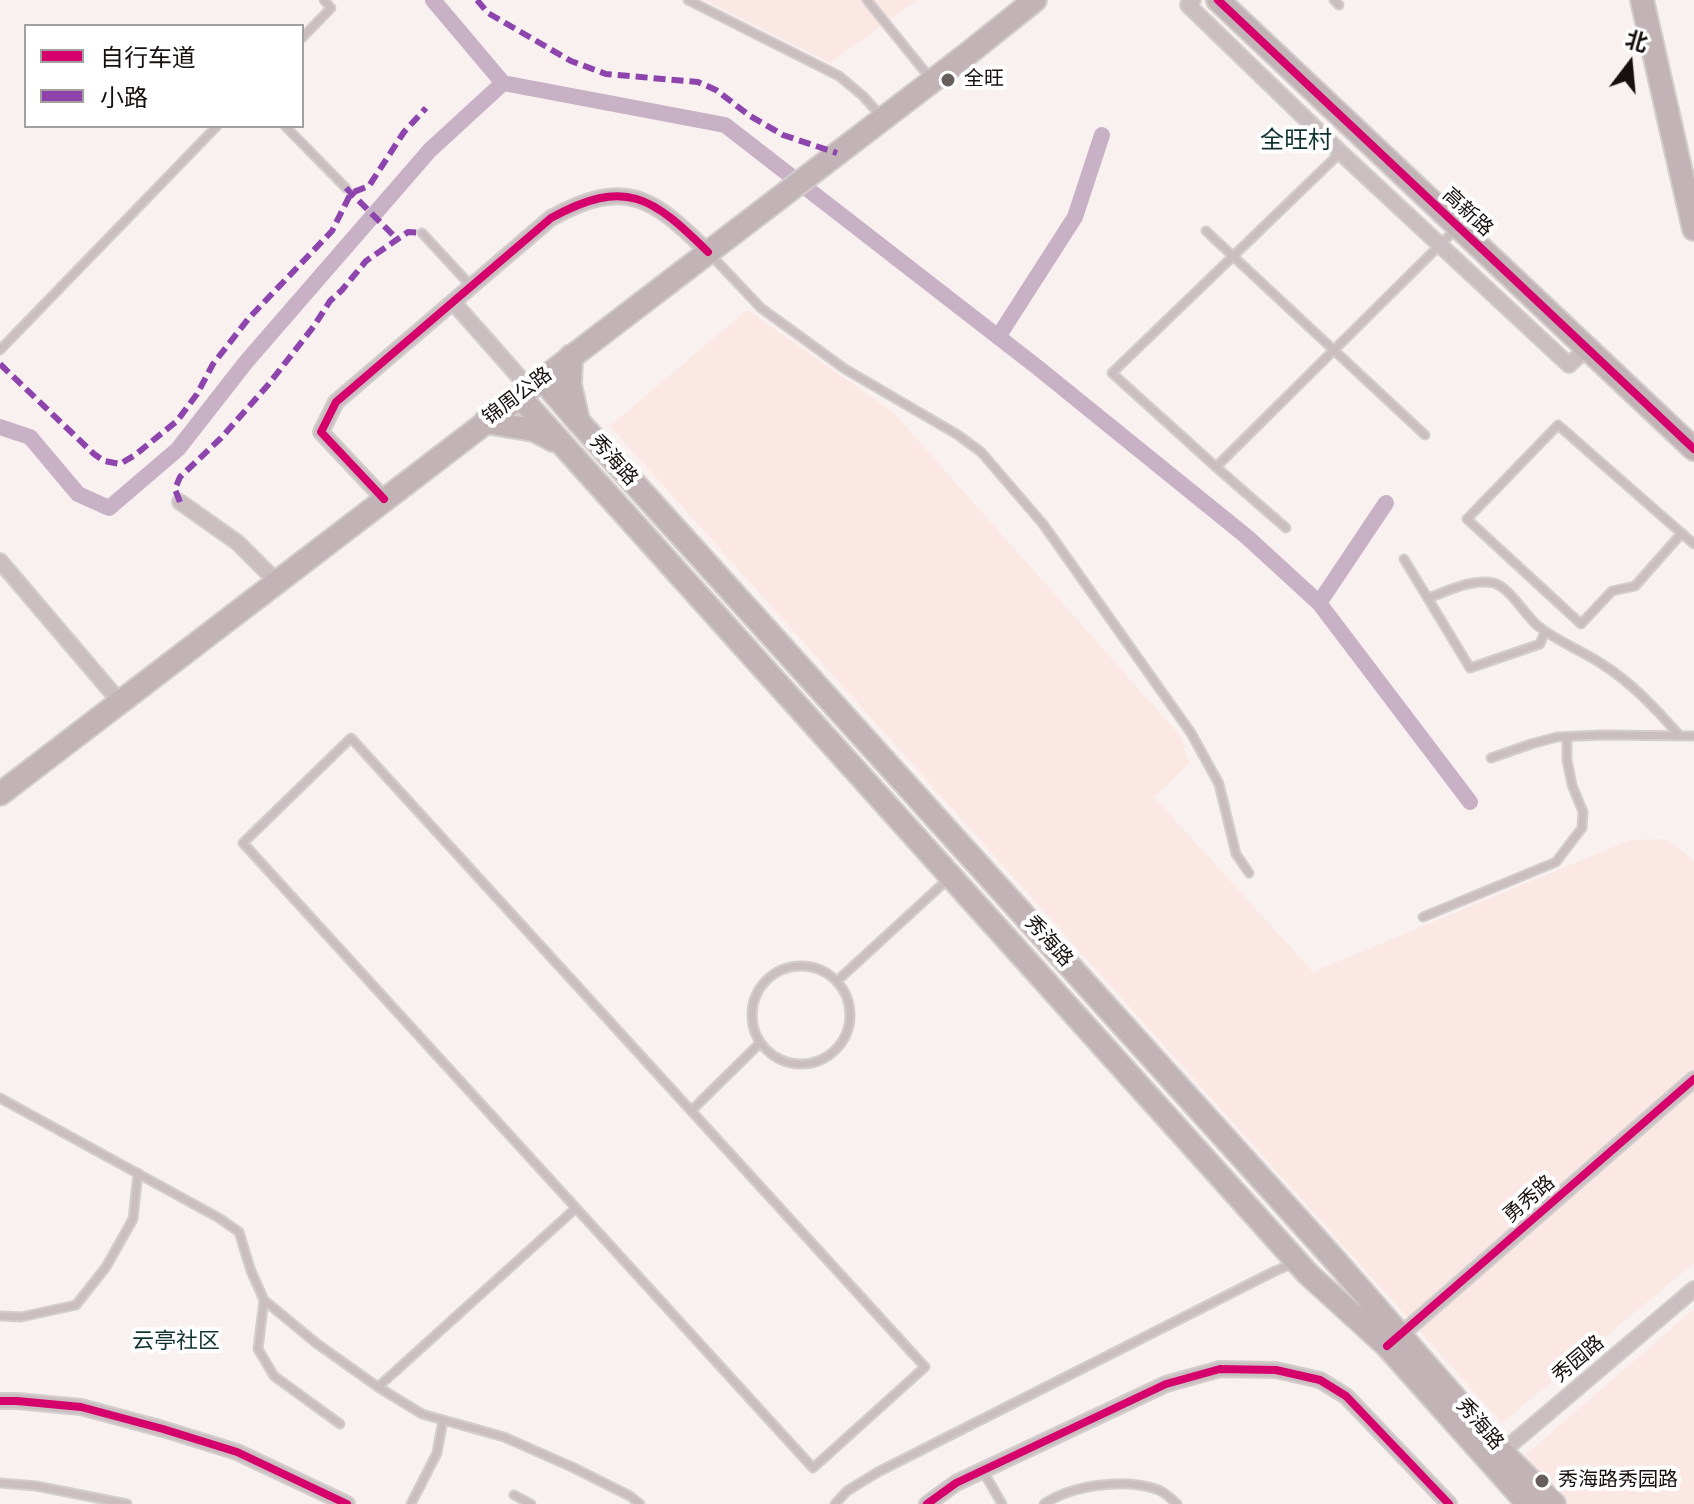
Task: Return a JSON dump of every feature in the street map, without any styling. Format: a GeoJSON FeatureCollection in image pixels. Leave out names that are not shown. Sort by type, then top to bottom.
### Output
{"type":"FeatureCollection","features":[{"type":"Feature","properties":{"kind":"main road","name":"高新路"},"geometry":{"type":"LineString","coordinates":[[1218,0],[1694,449]]}},
{"type":"Feature","properties":{"kind":"main road"},"geometry":{"type":"LineString","coordinates":[[1642,0],[1694,229]]}},
{"type":"Feature","properties":{"kind":"main road","name":"锦周公路"},"geometry":{"type":"LineString","coordinates":[[0,794],[932,80],[1028,2]]}},
{"type":"Feature","properties":{"kind":"main road"},"geometry":{"type":"LineString","coordinates":[[571,356],[570,385],[578,421]]}},
{"type":"Feature","properties":{"kind":"main road","name":"秀海路"},"geometry":{"type":"LineString","coordinates":[[530,388],[578,421],[1334,1259],[1370,1303],[1394,1340],[1496,1457],[1528,1504]]}},
{"type":"Feature","properties":{"kind":"main road","name":"秀海路"},"geometry":{"type":"LineString","coordinates":[[530,388],[562,444],[1297,1262],[1308,1274],[1394,1340]]}},
{"type":"Feature","properties":{"kind":"main road"},"geometry":{"type":"LineString","coordinates":[[485,422],[534,430],[562,444]]}},
{"type":"Feature","properties":{"kind":"main road","name":"秀海路"},"geometry":{"type":"LineString","coordinates":[[1496,1457],[1554,1504]]}},
{"type":"Feature","properties":{"kind":"street"},"geometry":{"type":"LineString","coordinates":[[1193,0],[1188,5],[1340,152],[1569,365],[1587,348]]}},
{"type":"Feature","properties":{"kind":"street"},"geometry":{"type":"LineString","coordinates":[[384,499],[321,432],[336,402],[551,218],[576,204],[608,196],[636,198],[658,207],[708,252]]}},
{"type":"Feature","properties":{"kind":"street"},"geometry":{"type":"LineString","coordinates":[[453,302],[530,388]]}},
{"type":"Feature","properties":{"kind":"street"},"geometry":{"type":"LineString","coordinates":[[180,502],[238,543],[277,582]]}},
{"type":"Feature","properties":{"kind":"street"},"geometry":{"type":"LineString","coordinates":[[0,561],[120,702]]}},
{"type":"Feature","properties":{"kind":"street"},"geometry":{"type":"LineString","coordinates":[[905,826],[927,807]]}},
{"type":"Feature","properties":{"kind":"street","name":"勇秀路"},"geometry":{"type":"LineString","coordinates":[[1394,1340],[1694,1079]]}},
{"type":"Feature","properties":{"kind":"street","name":"秀园路"},"geometry":{"type":"LineString","coordinates":[[1496,1457],[1694,1289]]}},
{"type":"Feature","properties":{"kind":"street"},"geometry":{"type":"LineString","coordinates":[[927,1504],[956,1483],[1166,1384],[1220,1369],[1276,1370],[1320,1380],[1346,1396],[1449,1504]]}},
{"type":"Feature","properties":{"kind":"street"},"geometry":{"type":"LineString","coordinates":[[0,1401],[81,1407],[163,1429],[237,1452],[347,1504]]}},
{"type":"Feature","properties":{"kind":"lane"},"geometry":{"type":"LineString","coordinates":[[304,36],[331,8],[324,0]]}},
{"type":"Feature","properties":{"kind":"lane"},"geometry":{"type":"LineString","coordinates":[[688,0],[839,76],[863,96],[882,118]]}},
{"type":"Feature","properties":{"kind":"lane"},"geometry":{"type":"LineString","coordinates":[[867,0],[932,80]]}},
{"type":"Feature","properties":{"kind":"lane"},"geometry":{"type":"LineString","coordinates":[[0,350],[215,128]]}},
{"type":"Feature","properties":{"kind":"lane"},"geometry":{"type":"LineString","coordinates":[[287,128],[346,188]]}},
{"type":"Feature","properties":{"kind":"lane"},"geometry":{"type":"LineString","coordinates":[[1286,528],[1112,373],[1340,152]]}},
{"type":"Feature","properties":{"kind":"lane"},"geometry":{"type":"LineString","coordinates":[[1216,467],[1458,227]]}},
{"type":"Feature","properties":{"kind":"lane"},"geometry":{"type":"LineString","coordinates":[[1206,231],[1425,435]]}},
{"type":"Feature","properties":{"kind":"lane"},"geometry":{"type":"LineString","coordinates":[[422,233],[471,286]]}},
{"type":"Feature","properties":{"kind":"lane"},"geometry":{"type":"LineString","coordinates":[[708,252],[761,308],[845,369],[958,435],[981,452],[1002,476],[1043,524],[1191,733],[1219,784],[1236,854],[1249,873]]}},
{"type":"Feature","properties":{"kind":"lane"},"geometry":{"type":"LineString","coordinates":[[1682,533],[1635,586],[1612,591],[1581,624],[1467,519],[1558,425],[1682,533],[1694,544]]}},
{"type":"Feature","properties":{"kind":"lane"},"geometry":{"type":"LineString","coordinates":[[1404,559],[1470,668],[1540,644],[1545,631]]}},
{"type":"Feature","properties":{"kind":"lane"},"geometry":{"type":"LineString","coordinates":[[1428,598],[1468,584],[1489,582],[1500,585],[1545,631],[1603,664],[1651,703],[1680,736]]}},
{"type":"Feature","properties":{"kind":"lane"},"geometry":{"type":"LineString","coordinates":[[1491,758],[1557,737],[1694,736]]}},
{"type":"Feature","properties":{"kind":"lane"},"geometry":{"type":"LineString","coordinates":[[1423,917],[1556,862],[1582,828],[1583,812],[1572,785],[1567,760],[1567,737]]}},
{"type":"Feature","properties":{"kind":"lane"},"geometry":{"type":"LineString","coordinates":[[351,738],[925,1367],[813,1468],[576,1208],[243,843],[351,738]]}},
{"type":"Feature","properties":{"kind":"lane"},"geometry":{"type":"LineString","coordinates":[[837,981],[950,877]]}},
{"type":"Feature","properties":{"kind":"lane"},"geometry":{"type":"LineString","coordinates":[[808,966],[837,981],[846,994],[850,1018],[843,1041],[833,1053],[819,1061],[803,1064],[787,1062],[772,1055],[760,1043],[753,1029],[755,996],[764,982],[777,972],[808,966]]}},
{"type":"Feature","properties":{"kind":"lane"},"geometry":{"type":"LineString","coordinates":[[691,1111],[760,1043]]}},
{"type":"Feature","properties":{"kind":"lane"},"geometry":{"type":"LineString","coordinates":[[0,1098],[219,1218],[239,1232],[264,1300],[316,1343],[378,1387],[422,1414],[504,1437],[572,1467],[640,1504]]}},
{"type":"Feature","properties":{"kind":"lane"},"geometry":{"type":"LineString","coordinates":[[0,1316],[21,1317],[76,1305],[106,1267],[133,1219],[138,1173]]}},
{"type":"Feature","properties":{"kind":"lane"},"geometry":{"type":"LineString","coordinates":[[378,1387],[576,1208]]}},
{"type":"Feature","properties":{"kind":"lane"},"geometry":{"type":"LineString","coordinates":[[835,1504],[847,1491],[878,1472],[1297,1262]]}},
{"type":"Feature","properties":{"kind":"lane"},"geometry":{"type":"LineString","coordinates":[[264,1300],[258,1349],[274,1376],[340,1424]]}},
{"type":"Feature","properties":{"kind":"lane"},"geometry":{"type":"LineString","coordinates":[[411,1504],[437,1453],[443,1420]]}},
{"type":"Feature","properties":{"kind":"lane"},"geometry":{"type":"LineString","coordinates":[[982,1471],[1002,1504]]}},
{"type":"Feature","properties":{"kind":"lane"},"geometry":{"type":"LineString","coordinates":[[0,1483],[36,1486],[127,1504]]}},
{"type":"Feature","properties":{"kind":"lane"},"geometry":{"type":"LineString","coordinates":[[1044,1504],[1057,1495],[1091,1486],[1127,1484],[1159,1489],[1177,1504]]}},
{"type":"Feature","properties":{"kind":"lane"},"geometry":{"type":"LineString","coordinates":[[514,1495],[531,1504]]}},
{"type":"Feature","properties":{"kind":"shaded area"},"geometry":{"type":"Polygon","coordinates":[[[706,0],[917,0],[830,63],[706,0]]]}},
{"type":"Feature","properties":{"kind":"shaded area"},"geometry":{"type":"Polygon","coordinates":[[[747,310],[893,412],[1181,737],[1189,763],[1154,797],[1313,972],[1630,840],[1667,839],[1694,861],[1694,1263],[1502,1423],[610,426],[747,310]]]}},
{"type":"Feature","properties":{"kind":"shaded area"},"geometry":{"type":"Polygon","coordinates":[[[1694,1309],[1694,1504],[1568,1504],[1524,1456],[1694,1309]]]}},
{"type":"Feature","properties":{"kind":"waterway"},"geometry":{"type":"LineString","coordinates":[[433,0],[503,83],[725,125],[1037,367],[1247,537],[1319,603],[1470,802]]}},
{"type":"Feature","properties":{"kind":"waterway"},"geometry":{"type":"LineString","coordinates":[[0,427],[30,437],[78,494],[109,508],[178,449],[246,362],[430,150],[503,83]]}},
{"type":"Feature","properties":{"kind":"waterway"},"geometry":{"type":"LineString","coordinates":[[998,337],[1075,217],[1102,135]]}},
{"type":"Feature","properties":{"kind":"waterway"},"geometry":{"type":"LineString","coordinates":[[1319,603],[1386,503]]}},
{"type":"Feature","properties":{"kind":"marked path"},"geometry":{"type":"LineString","coordinates":[[477,0],[488,13],[571,61],[606,74],[698,82],[716,90],[750,116],[783,135],[837,153]]}},
{"type":"Feature","properties":{"kind":"marked path"},"geometry":{"type":"LineString","coordinates":[[0,364],[104,461],[120,464],[135,455],[177,421],[197,394],[213,364],[249,318],[332,231],[351,193],[369,186],[404,132],[426,108]]}},
{"type":"Feature","properties":{"kind":"marked path"},"geometry":{"type":"LineString","coordinates":[[346,188],[396,238]]}},
{"type":"Feature","properties":{"kind":"marked path"},"geometry":{"type":"LineString","coordinates":[[180,502],[175,489],[180,477],[221,438],[268,385],[330,301],[366,261],[408,232],[422,233]]}},
{"type":"Feature","properties":{"kind":"cycle path"},"geometry":{"type":"LineString","coordinates":[[1218,0],[1694,449]]}},
{"type":"Feature","properties":{"kind":"cycle path"},"geometry":{"type":"LineString","coordinates":[[384,499],[321,432],[336,402],[551,218],[599,198],[619,196],[637,199],[670,218],[708,252]]}},
{"type":"Feature","properties":{"kind":"cycle path"},"geometry":{"type":"LineString","coordinates":[[1387,1346],[1694,1079]]}},
{"type":"Feature","properties":{"kind":"cycle path"},"geometry":{"type":"LineString","coordinates":[[927,1504],[956,1483],[1166,1384],[1220,1369],[1276,1370],[1320,1380],[1346,1396],[1449,1504]]}},
{"type":"Feature","properties":{"kind":"cycle path"},"geometry":{"type":"LineString","coordinates":[[0,1401],[81,1407],[163,1429],[237,1452],[347,1504]]}},
{"type":"Feature","properties":{"kind":"place","name":"全旺"},"geometry":{"type":"Point","coordinates":[948,80]}},
{"type":"Feature","properties":{"kind":"place","name":"秀海路秀园路"},"geometry":{"type":"Point","coordinates":[1542,1481]}},
{"type":"Feature","properties":{"kind":"district","name":"全旺村"},"geometry":{"type":"Point","coordinates":[1296,142]}},
{"type":"Feature","properties":{"kind":"district","name":"云亭社区"},"geometry":{"type":"Point","coordinates":[176,1343]}}]}
